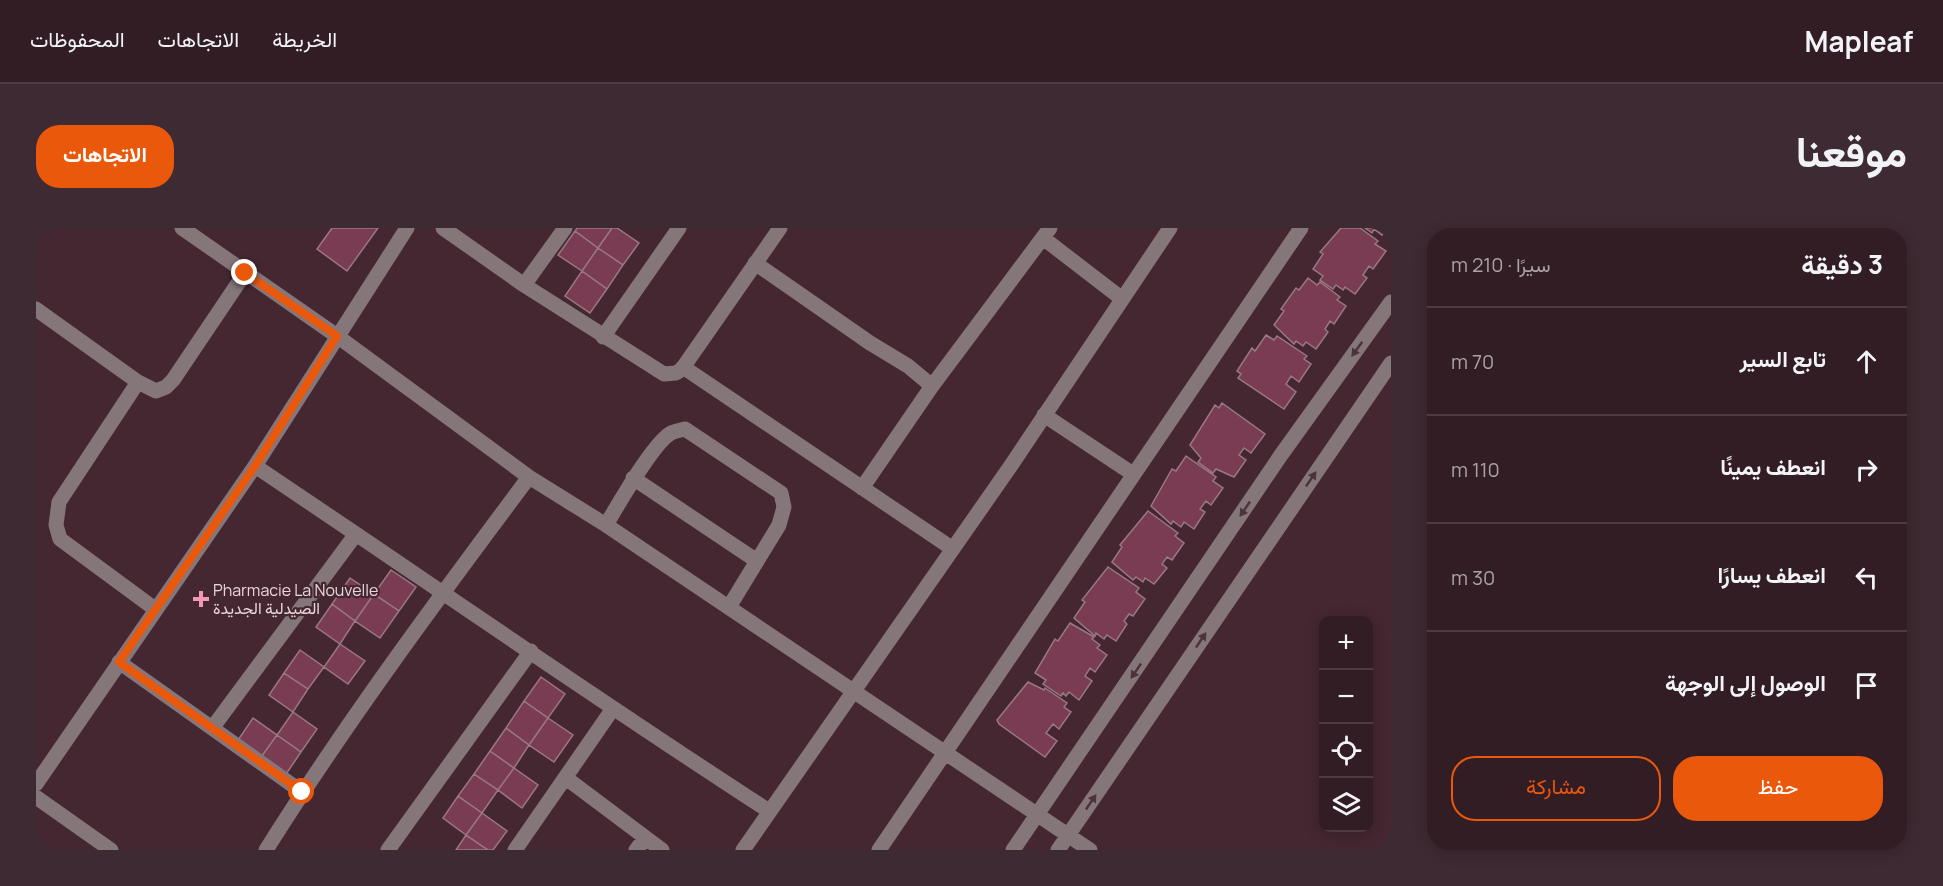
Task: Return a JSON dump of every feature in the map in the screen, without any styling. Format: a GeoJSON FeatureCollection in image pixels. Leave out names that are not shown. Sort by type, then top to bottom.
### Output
{"type":"FeatureCollection","features":[{"type":"Feature","properties":{"kind":"street"},"geometry":{"type":"LineString","coordinates":[[182,228],[337,336],[529,477],[606,525],[946,751],[1090,850]]}},
{"type":"Feature","properties":{"kind":"street"},"geometry":{"type":"LineString","coordinates":[[36,784],[255,466],[407,228]]}},
{"type":"Feature","properties":{"kind":"street"},"geometry":{"type":"LineString","coordinates":[[443,228],[524,285],[664,374],[676,373],[683,367],[780,228]]}},
{"type":"Feature","properties":{"kind":"street"},"geometry":{"type":"LineString","coordinates":[[524,285],[565,228]]}},
{"type":"Feature","properties":{"kind":"street"},"geometry":{"type":"LineString","coordinates":[[603,337],[679,228]]}},
{"type":"Feature","properties":{"kind":"street"},"geometry":{"type":"LineString","coordinates":[[743,850],[855,691],[1170,228]]}},
{"type":"Feature","properties":{"kind":"street"},"geometry":{"type":"LineString","coordinates":[[879,850],[1300,228]]}},
{"type":"Feature","properties":{"kind":"street"},"geometry":{"type":"LineString","coordinates":[[862,488],[932,386],[1046,233],[1121,298]]}},
{"type":"Feature","properties":{"kind":"street"},"geometry":{"type":"LineString","coordinates":[[755,263],[908,366],[932,386]]}},
{"type":"Feature","properties":{"kind":"street"},"geometry":{"type":"LineString","coordinates":[[36,309],[138,382],[156,391],[166,387],[173,380],[245,273]]}},
{"type":"Feature","properties":{"kind":"street"},"geometry":{"type":"LineString","coordinates":[[1013,850],[1281,455],[1391,302]]}},
{"type":"Feature","properties":{"kind":"street"},"geometry":{"type":"LineString","coordinates":[[1058,850],[1391,363]]}},
{"type":"Feature","properties":{"kind":"street"},"geometry":{"type":"LineString","coordinates":[[683,367],[952,549]]}},
{"type":"Feature","properties":{"kind":"street"},"geometry":{"type":"LineString","coordinates":[[138,382],[59,501],[56,525],[60,539],[155,609]]}},
{"type":"Feature","properties":{"kind":"street"},"geometry":{"type":"LineString","coordinates":[[1044,415],[1133,474]]}},
{"type":"Feature","properties":{"kind":"street"},"geometry":{"type":"LineString","coordinates":[[606,525],[633,478],[670,433],[685,429],[782,493],[784,507],[779,525],[729,607]]}},
{"type":"Feature","properties":{"kind":"street"},"geometry":{"type":"LineString","coordinates":[[255,466],[531,651],[612,710],[769,811]]}},
{"type":"Feature","properties":{"kind":"street"},"geometry":{"type":"LineString","coordinates":[[266,850],[302,792],[442,592],[529,477]]}},
{"type":"Feature","properties":{"kind":"street"},"geometry":{"type":"LineString","coordinates":[[633,478],[757,561]]}},
{"type":"Feature","properties":{"kind":"street"},"geometry":{"type":"LineString","coordinates":[[213,727],[356,534]]}},
{"type":"Feature","properties":{"kind":"street"},"geometry":{"type":"LineString","coordinates":[[388,850],[531,651]]}},
{"type":"Feature","properties":{"kind":"street"},"geometry":{"type":"LineString","coordinates":[[119,662],[302,792]]}},
{"type":"Feature","properties":{"kind":"street"},"geometry":{"type":"LineString","coordinates":[[515,850],[612,710]]}},
{"type":"Feature","properties":{"kind":"street"},"geometry":{"type":"LineString","coordinates":[[566,778],[641,844],[662,850]]}},
{"type":"Feature","properties":{"kind":"street"},"geometry":{"type":"LineString","coordinates":[[36,797],[111,850]]}},
{"type":"Feature","properties":{"kind":"building"},"geometry":{"type":"Polygon","coordinates":[[[332,228],[378,228],[347,271],[317,249],[332,228]]]}},
{"type":"Feature","properties":{"kind":"building"},"geometry":{"type":"Polygon","coordinates":[[[577,228],[612,228],[598,248],[575,231],[577,228]]]}},
{"type":"Feature","properties":{"kind":"building"},"geometry":{"type":"Polygon","coordinates":[[[612,228],[617,228],[639,243],[623,265],[598,248],[612,228]]]}},
{"type":"Feature","properties":{"kind":"building"},"geometry":{"type":"Polygon","coordinates":[[[1341,228],[1360,228],[1378,241],[1375,244],[1386,251],[1373,269],[1369,266],[1363,275],[1367,278],[1355,294],[1345,287],[1343,290],[1336,285],[1333,289],[1320,280],[1323,276],[1313,269],[1323,254],[1320,252],[1341,228]]]}},
{"type":"Feature","properties":{"kind":"building"},"geometry":{"type":"Polygon","coordinates":[[[1365,228],[1391,228],[1391,236],[1384,231],[1382,235],[1374,229],[1372,233],[1365,228]]]}},
{"type":"Feature","properties":{"kind":"building"},"geometry":{"type":"Polygon","coordinates":[[[575,231],[598,248],[582,271],[558,255],[575,231]]]}},
{"type":"Feature","properties":{"kind":"building"},"geometry":{"type":"Polygon","coordinates":[[[598,248],[623,265],[607,289],[582,271],[598,248]]]}},
{"type":"Feature","properties":{"kind":"building"},"geometry":{"type":"Polygon","coordinates":[[[582,271],[607,289],[590,313],[565,296],[582,271]]]}},
{"type":"Feature","properties":{"kind":"building"},"geometry":{"type":"Polygon","coordinates":[[[1308,278],[1317,285],[1320,282],[1340,297],[1337,300],[1346,306],[1334,324],[1330,321],[1325,329],[1328,332],[1316,349],[1306,342],[1303,346],[1296,341],[1294,344],[1274,325],[1284,311],[1281,309],[1296,288],[1299,290],[1308,278]]]}},
{"type":"Feature","properties":{"kind":"building"},"geometry":{"type":"Polygon","coordinates":[[[1266,335],[1274,340],[1277,336],[1307,356],[1304,359],[1311,364],[1299,382],[1291,376],[1286,384],[1296,392],[1284,409],[1238,378],[1241,374],[1237,371],[1252,348],[1255,351],[1266,335]]]}},
{"type":"Feature","properties":{"kind":"building"},"geometry":{"type":"Polygon","coordinates":[[[1222,403],[1265,434],[1251,453],[1244,448],[1239,455],[1246,460],[1234,477],[1216,469],[1213,473],[1198,462],[1201,458],[1190,445],[1215,405],[1219,408],[1222,403]]]}},
{"type":"Feature","properties":{"kind":"building"},"geometry":{"type":"Polygon","coordinates":[[[1186,456],[1216,477],[1213,481],[1223,488],[1211,505],[1206,501],[1200,509],[1205,512],[1194,529],[1184,522],[1181,527],[1173,521],[1171,524],[1151,506],[1172,469],[1176,471],[1186,456]]]}},
{"type":"Feature","properties":{"kind":"building"},"geometry":{"type":"Polygon","coordinates":[[[1148,511],[1178,533],[1175,536],[1184,543],[1172,560],[1167,557],[1162,564],[1167,568],[1154,584],[1145,578],[1143,582],[1136,577],[1133,580],[1112,562],[1122,547],[1120,545],[1148,511]]]}},
{"type":"Feature","properties":{"kind":"building"},"geometry":{"type":"Polygon","coordinates":[[[1108,567],[1139,588],[1136,592],[1145,599],[1133,616],[1129,614],[1124,621],[1127,624],[1116,641],[1107,635],[1104,639],[1096,633],[1095,636],[1074,618],[1085,602],[1082,600],[1108,567]]]}},
{"type":"Feature","properties":{"kind":"building"},"geometry":{"type":"Polygon","coordinates":[[[391,570],[416,587],[399,611],[374,594],[391,570]]]}},
{"type":"Feature","properties":{"kind":"building"},"geometry":{"type":"Polygon","coordinates":[[[350,578],[374,594],[355,621],[332,604],[350,578]]]}},
{"type":"Feature","properties":{"kind":"building"},"geometry":{"type":"Polygon","coordinates":[[[374,594],[399,611],[380,638],[355,621],[374,594]]]}},
{"type":"Feature","properties":{"kind":"building"},"geometry":{"type":"Polygon","coordinates":[[[332,604],[355,621],[340,644],[316,627],[332,604]]]}},
{"type":"Feature","properties":{"kind":"building"},"geometry":{"type":"Polygon","coordinates":[[[1070,623],[1094,637],[1092,639],[1100,645],[1097,648],[1107,655],[1095,672],[1090,668],[1085,676],[1092,681],[1079,700],[1069,692],[1066,696],[1063,693],[1061,696],[1043,684],[1046,680],[1035,673],[1055,639],[1058,641],[1070,623]]]}},
{"type":"Feature","properties":{"kind":"building"},"geometry":{"type":"Polygon","coordinates":[[[340,644],[365,661],[348,684],[324,667],[340,644]]]}},
{"type":"Feature","properties":{"kind":"building"},"geometry":{"type":"Polygon","coordinates":[[[300,650],[324,667],[308,689],[284,673],[300,650]]]}},
{"type":"Feature","properties":{"kind":"building"},"geometry":{"type":"Polygon","coordinates":[[[284,673],[308,689],[293,712],[269,695],[284,673]]]}},
{"type":"Feature","properties":{"kind":"building"},"geometry":{"type":"Polygon","coordinates":[[[541,677],[565,694],[548,718],[524,701],[541,677]]]}},
{"type":"Feature","properties":{"kind":"building"},"geometry":{"type":"Polygon","coordinates":[[[1028,682],[1044,690],[1045,688],[1067,703],[1064,707],[1071,712],[1059,729],[1053,724],[1046,733],[1057,741],[1045,757],[999,724],[997,720],[1028,682]]]}},
{"type":"Feature","properties":{"kind":"building"},"geometry":{"type":"Polygon","coordinates":[[[524,701],[548,718],[529,745],[506,728],[524,701]]]}},
{"type":"Feature","properties":{"kind":"building"},"geometry":{"type":"Polygon","coordinates":[[[293,712],[317,729],[301,752],[277,735],[293,712]]]}},
{"type":"Feature","properties":{"kind":"building"},"geometry":{"type":"Polygon","coordinates":[[[253,718],[277,735],[259,760],[236,743],[253,718]]]}},
{"type":"Feature","properties":{"kind":"building"},"geometry":{"type":"Polygon","coordinates":[[[548,718],[573,735],[554,762],[529,745],[548,718]]]}},
{"type":"Feature","properties":{"kind":"building"},"geometry":{"type":"Polygon","coordinates":[[[506,728],[529,745],[514,768],[490,751],[506,728]]]}},
{"type":"Feature","properties":{"kind":"building"},"geometry":{"type":"Polygon","coordinates":[[[277,735],[301,752],[284,777],[259,760],[277,735]]]}},
{"type":"Feature","properties":{"kind":"building"},"geometry":{"type":"Polygon","coordinates":[[[490,751],[514,768],[498,790],[474,774],[490,751]]]}},
{"type":"Feature","properties":{"kind":"building"},"geometry":{"type":"Polygon","coordinates":[[[514,768],[538,785],[522,808],[498,790],[514,768]]]}},
{"type":"Feature","properties":{"kind":"building"},"geometry":{"type":"Polygon","coordinates":[[[474,774],[498,790],[482,813],[458,796],[474,774]]]}},
{"type":"Feature","properties":{"kind":"building"},"geometry":{"type":"Polygon","coordinates":[[[458,796],[482,813],[466,835],[443,818],[458,796]]]}},
{"type":"Feature","properties":{"kind":"building"},"geometry":{"type":"Polygon","coordinates":[[[482,813],[507,831],[493,850],[488,850],[466,835],[482,813]]]}},
{"type":"Feature","properties":{"kind":"building"},"geometry":{"type":"Polygon","coordinates":[[[466,835],[488,850],[456,850],[466,835]]]}},
{"type":"Feature","properties":{"kind":"place","name":"Pharmacie La Nouvelle الصيدلية الجديدة"},"geometry":{"type":"Point","coordinates":[201,599]}},
{"type":"Feature","properties":{"kind":"route"},"geometry":{"type":"LineString","coordinates":[[245,273],[337,336],[255,466],[119,662],[302,792]]}}]}
